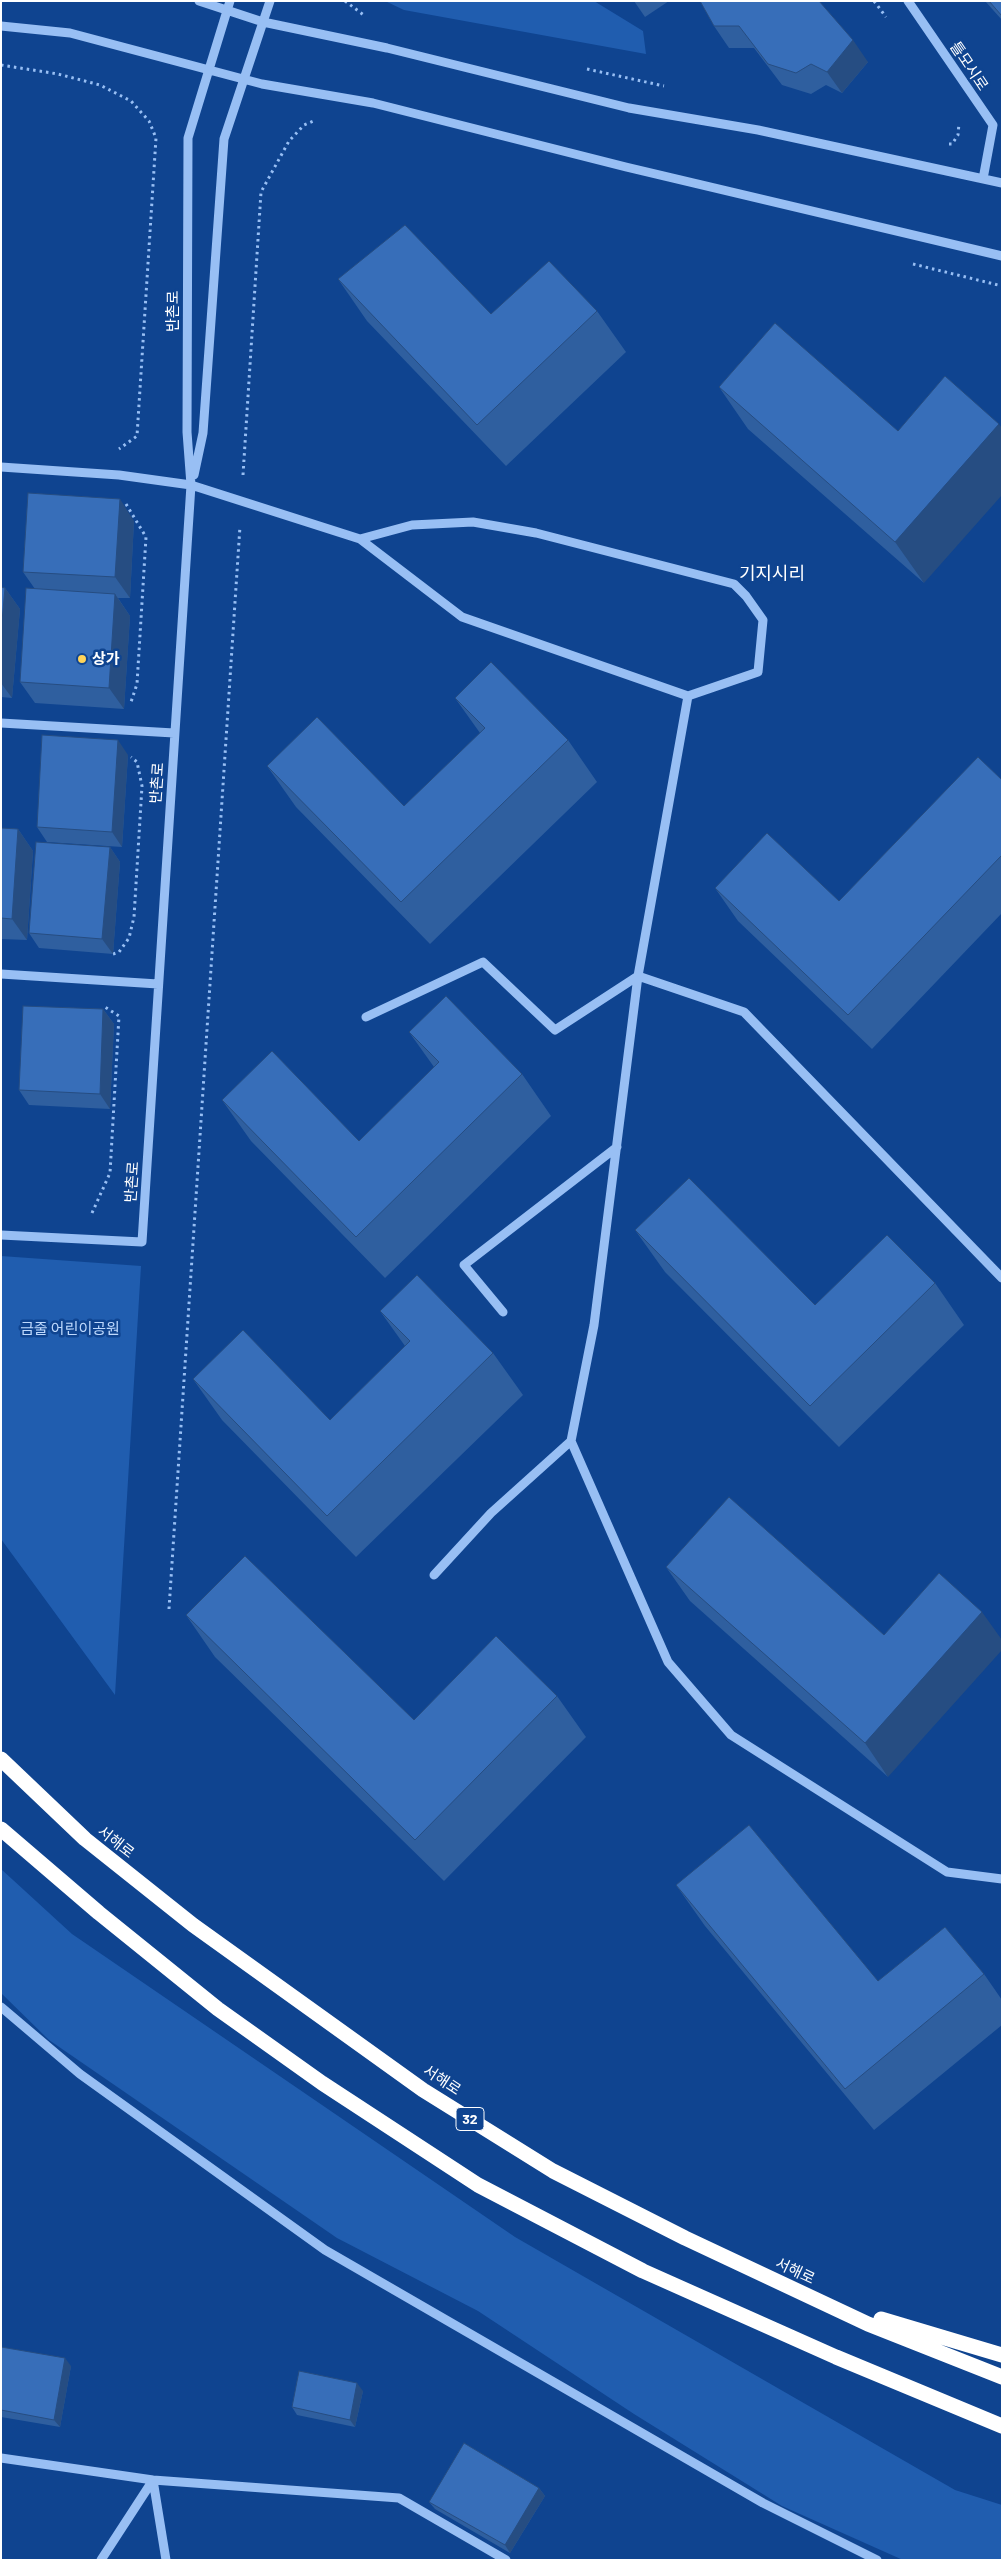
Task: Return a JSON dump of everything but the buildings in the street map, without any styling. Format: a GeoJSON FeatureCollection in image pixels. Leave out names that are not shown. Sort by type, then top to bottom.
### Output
{"type":"FeatureCollection","features":[{"type":"Feature","properties":{"kind":"highway","name":"서해로"},"geometry":{"type":"LineString","coordinates":[[1,1758],[85,1839],[186,1918],[423,2090],[553,2171],[685,2238],[868,2324],[1002,2377]]}},
{"type":"Feature","properties":{"kind":"highway"},"geometry":{"type":"LineString","coordinates":[[1,1829],[99,1913],[218,2009],[322,2083],[478,2185],[643,2271],[998,2425]]}},
{"type":"Feature","properties":{"kind":"highway"},"geometry":{"type":"LineString","coordinates":[[807,2296],[1002,2355]]}},
{"type":"Feature","properties":{"kind":"street"},"geometry":{"type":"LineString","coordinates":[[199,1],[224,4],[263,22],[388,48],[629,108],[758,130],[1002,183]]}},
{"type":"Feature","properties":{"kind":"street","name":"반촌로"},"geometry":{"type":"LineString","coordinates":[[1,1235],[142,1242],[191,484],[186,432],[188,138],[209,70],[224,4],[230,1]]}},
{"type":"Feature","properties":{"kind":"street"},"geometry":{"type":"LineString","coordinates":[[191,484],[203,433],[224,140],[270,1]]}},
{"type":"Feature","properties":{"kind":"street","name":"틀모시로"},"geometry":{"type":"LineString","coordinates":[[908,1],[993,125],[983,179]]}},
{"type":"Feature","properties":{"kind":"street"},"geometry":{"type":"LineString","coordinates":[[1,26],[70,33],[244,80],[373,103],[626,167],[1002,256]]}},
{"type":"Feature","properties":{"kind":"street"},"geometry":{"type":"LineString","coordinates":[[1,468],[119,475],[191,484],[360,539],[462,618],[688,696],[758,672],[763,620],[746,596],[734,584],[536,533],[473,522],[412,525],[360,539]]}},
{"type":"Feature","properties":{"kind":"street"},"geometry":{"type":"LineString","coordinates":[[688,696],[638,976],[594,1325],[571,1441],[668,1662],[731,1735],[947,1872],[1002,1879]]}},
{"type":"Feature","properties":{"kind":"street"},"geometry":{"type":"LineString","coordinates":[[1,723],[174,733]]}},
{"type":"Feature","properties":{"kind":"street"},"geometry":{"type":"LineString","coordinates":[[366,1017],[483,962],[555,1030],[638,976]]}},
{"type":"Feature","properties":{"kind":"street"},"geometry":{"type":"LineString","coordinates":[[1,974],[158,984]]}},
{"type":"Feature","properties":{"kind":"street"},"geometry":{"type":"LineString","coordinates":[[638,976],[744,1012],[1002,1278]]}},
{"type":"Feature","properties":{"kind":"street"},"geometry":{"type":"LineString","coordinates":[[503,1312],[464,1265],[617,1147]]}},
{"type":"Feature","properties":{"kind":"street"},"geometry":{"type":"LineString","coordinates":[[434,1575],[491,1513],[571,1441]]}},
{"type":"Feature","properties":{"kind":"street"},"geometry":{"type":"LineString","coordinates":[[1,2007],[80,2074],[325,2250],[764,2503],[877,2560]]}},
{"type":"Feature","properties":{"kind":"street"},"geometry":{"type":"LineString","coordinates":[[1,2458],[153,2480],[399,2498],[506,2560]]}},
{"type":"Feature","properties":{"kind":"street"},"geometry":{"type":"LineString","coordinates":[[101,2560],[153,2480]]}},
{"type":"Feature","properties":{"kind":"street"},"geometry":{"type":"LineString","coordinates":[[153,2480],[166,2560]]}},
{"type":"Feature","properties":{"kind":"path"},"geometry":{"type":"LineString","coordinates":[[345,1],[371,20]]}},
{"type":"Feature","properties":{"kind":"path"},"geometry":{"type":"LineString","coordinates":[[874,1],[892,26]]}},
{"type":"Feature","properties":{"kind":"path"},"geometry":{"type":"LineString","coordinates":[[1,65],[58,74],[100,85],[131,101],[149,121],[156,138],[137,436],[121,448],[112,449]]}},
{"type":"Feature","properties":{"kind":"path"},"geometry":{"type":"LineString","coordinates":[[581,68],[667,86]]}},
{"type":"Feature","properties":{"kind":"path"},"geometry":{"type":"LineString","coordinates":[[942,145],[952,144],[958,135],[958,120]]}},
{"type":"Feature","properties":{"kind":"path"},"geometry":{"type":"LineString","coordinates":[[169,1609],[261,192],[289,141]]}},
{"type":"Feature","properties":{"kind":"path"},"geometry":{"type":"LineString","coordinates":[[123,502],[128,504],[146,537],[137,684],[130,705],[124,709]]}},
{"type":"Feature","properties":{"kind":"path"},"geometry":{"type":"LineString","coordinates":[[107,956],[119,952],[129,938],[134,917],[142,786],[137,762],[126,753]]}},
{"type":"Feature","properties":{"kind":"path"},"geometry":{"type":"LineString","coordinates":[[87,1219],[94,1212],[110,1173],[119,1016],[98,1002]]}},
{"type":"Feature","properties":{"kind":"green space"},"geometry":{"type":"Polygon","coordinates":[[[385,1],[594,1],[643,31],[646,54],[404,10],[385,1]]]}},
{"type":"Feature","properties":{"kind":"green space","name":"금줄 어린이공원"},"geometry":{"type":"Polygon","coordinates":[[[1,1256],[141,1266],[115,1695],[1,1539],[1,1256]]]}},
{"type":"Feature","properties":{"kind":"green space"},"geometry":{"type":"Polygon","coordinates":[[[1,1869],[72,1934],[515,2237],[955,2490],[1002,2505],[1002,2560],[903,2560],[782,2506],[634,2414],[478,2311],[337,2238],[49,2040],[1,1993],[1,1869]]]}},
{"type":"Feature","properties":{"kind":"place","name":"상가"},"geometry":{"type":"Point","coordinates":[82,659]}},
{"type":"Feature","properties":{"kind":"district","name":"기지시리"},"geometry":{"type":"Point","coordinates":[772,574]}}]}
